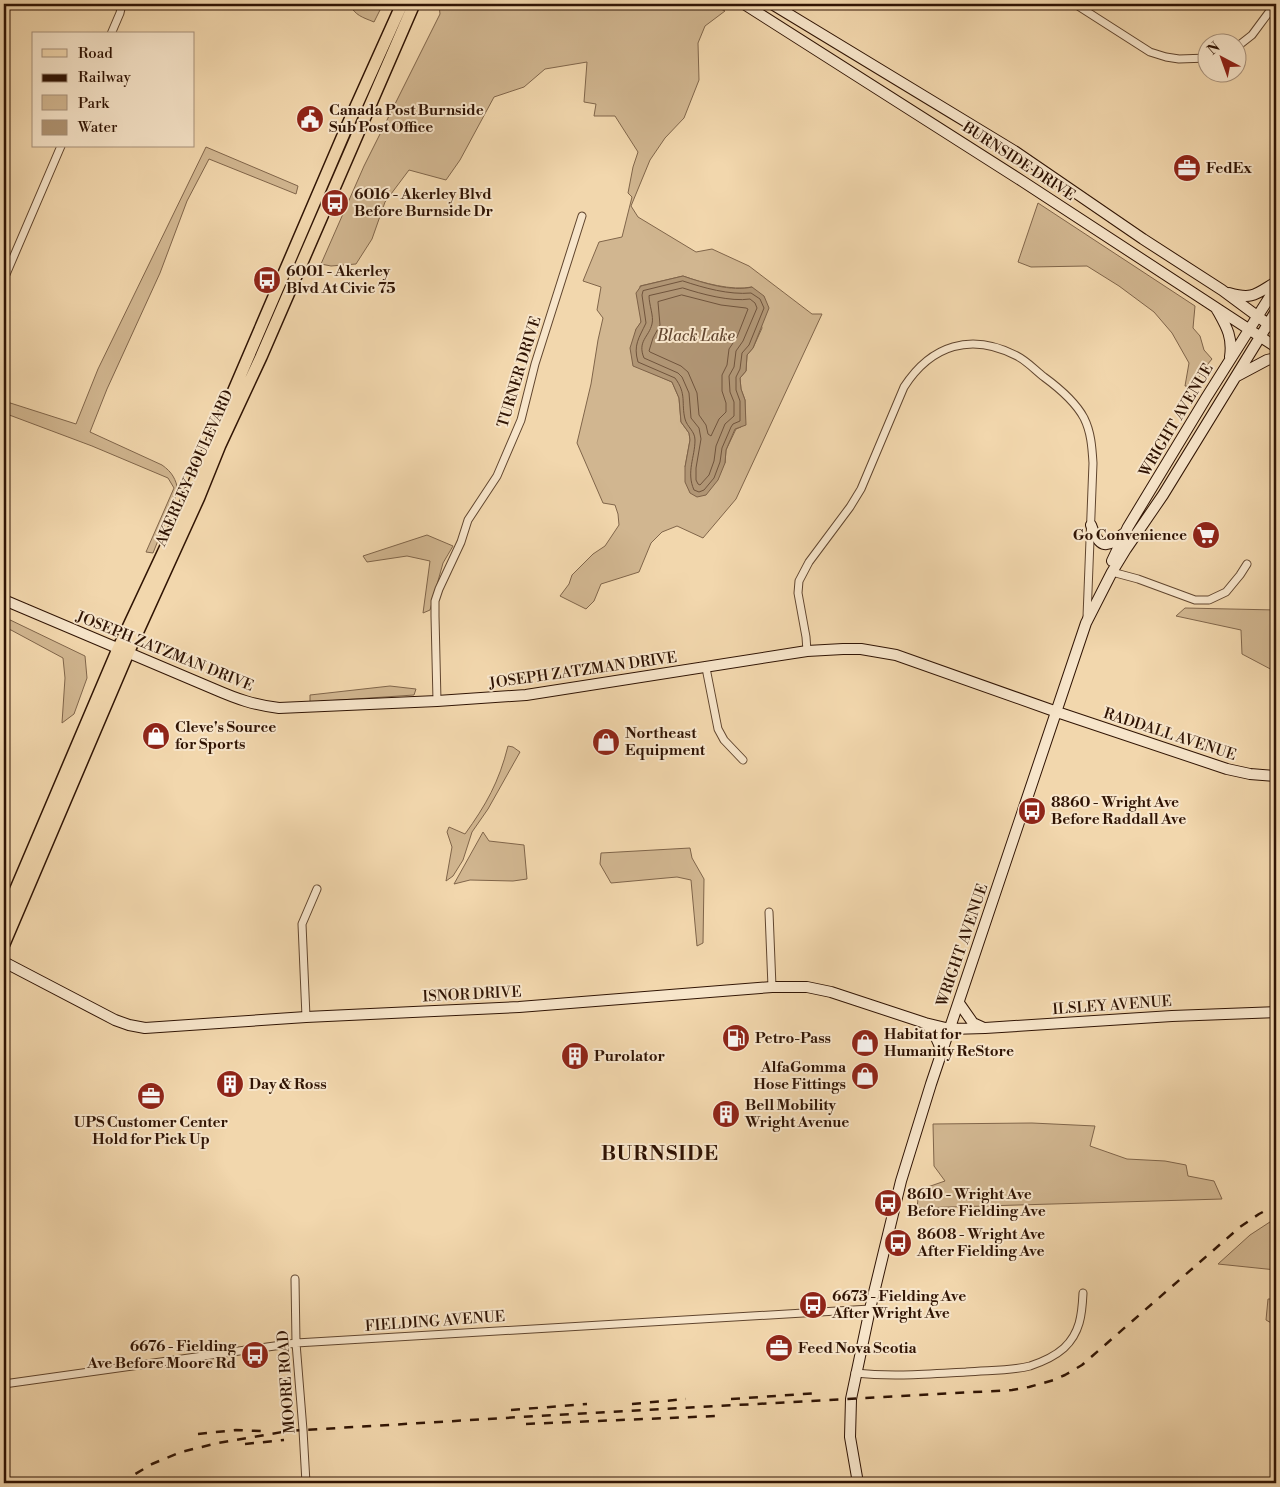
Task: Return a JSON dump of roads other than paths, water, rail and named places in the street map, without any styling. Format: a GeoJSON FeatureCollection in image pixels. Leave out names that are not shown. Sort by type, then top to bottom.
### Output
{"type":"FeatureCollection","features":[{"type":"Feature","properties":{"kind":"main road","name":"AKERLEY BOULEVARD"},"geometry":{"type":"LineString","coordinates":[[4,944],[177,523],[345,131],[402,4]]}},
{"type":"Feature","properties":{"kind":"main road","name":"AKERLEY BOULEVARD"},"geometry":{"type":"LineString","coordinates":[[4,917],[123,651],[195,504],[414,4]]}},
{"type":"Feature","properties":{"kind":"main road","name":"BURNSIDE DRIVE"},"geometry":{"type":"LineString","coordinates":[[744,4],[1014,176],[1276,347]]}},
{"type":"Feature","properties":{"kind":"main road","name":"BURNSIDE DRIVE"},"geometry":{"type":"LineString","coordinates":[[772,4],[1016,152],[1143,239],[1222,290],[1272,327]]}},
{"type":"Feature","properties":{"kind":"main road"},"geometry":{"type":"LineString","coordinates":[[1222,290],[1250,297],[1276,282]]}},
{"type":"Feature","properties":{"kind":"main road","name":"WRIGHT AVENUE"},"geometry":{"type":"LineString","coordinates":[[1112,572],[1112,562],[1128,527],[1276,287]]}},
{"type":"Feature","properties":{"kind":"main road"},"geometry":{"type":"LineString","coordinates":[[1216,307],[1230,334],[1231,349],[1229,361]]}},
{"type":"Feature","properties":{"kind":"main road","name":"WRIGHT AVENUE"},"geometry":{"type":"LineString","coordinates":[[858,1483],[850,1437],[851,1399],[870,1309],[909,1153],[1086,623],[1112,572],[1163,495],[1260,336],[1272,327],[1276,311]]}},
{"type":"Feature","properties":{"kind":"main road"},"geometry":{"type":"LineString","coordinates":[[1236,377],[1267,360],[1276,358]]}},
{"type":"Feature","properties":{"kind":"main road"},"geometry":{"type":"LineString","coordinates":[[1160,475],[1159,488],[1163,495]]}},
{"type":"Feature","properties":{"kind":"main road"},"geometry":{"type":"LineString","coordinates":[[1091,525],[1095,537],[1107,544],[1115,542],[1128,527]]}},
{"type":"Feature","properties":{"kind":"main road","name":"JOSEPH ZATZMAN DRIVE"},"geometry":{"type":"LineString","coordinates":[[4,600],[230,696],[258,706],[279,708],[526,695],[807,652],[861,649],[896,655],[1056,712]]}},
{"type":"Feature","properties":{"kind":"main road","name":"RADDALL AVENUE"},"geometry":{"type":"LineString","coordinates":[[1056,712],[1227,770],[1276,776]]}},
{"type":"Feature","properties":{"kind":"main road","name":"ISNOR DRIVE"},"geometry":{"type":"LineString","coordinates":[[4,962],[116,1020],[145,1028],[306,1017],[519,1007],[772,987],[807,988],[831,992],[925,1023],[950,1029]]}},
{"type":"Feature","properties":{"kind":"main road"},"geometry":{"type":"LineString","coordinates":[[959,1003],[974,1023],[985,1028]]}},
{"type":"Feature","properties":{"kind":"main road","name":"ILSLEY AVENUE"},"geometry":{"type":"LineString","coordinates":[[950,1029],[1276,1012]]}},
{"type":"Feature","properties":{"kind":"main road"},"geometry":{"type":"LineString","coordinates":[[925,1023],[940,1042],[942,1053]]}},
{"type":"Feature","properties":{"kind":"street"},"geometry":{"type":"LineString","coordinates":[[112,32],[122,4]]}},
{"type":"Feature","properties":{"kind":"street"},"geometry":{"type":"LineString","coordinates":[[1075,4],[1150,52],[1179,59],[1198,58]]}},
{"type":"Feature","properties":{"kind":"street"},"geometry":{"type":"LineString","coordinates":[[1248,38],[1276,4]]}},
{"type":"Feature","properties":{"kind":"street"},"geometry":{"type":"LineString","coordinates":[[4,279],[60,148]]}},
{"type":"Feature","properties":{"kind":"street","name":"TURNER DRIVE"},"geometry":{"type":"LineString","coordinates":[[437,701],[434,616],[438,589],[461,542],[468,520],[497,476],[521,420],[535,364],[582,216]]}},
{"type":"Feature","properties":{"kind":"street"},"geometry":{"type":"LineString","coordinates":[[807,652],[798,593],[799,581],[809,562],[861,489],[904,387],[915,371],[936,354],[955,347],[972,344],[993,346],[1018,356],[1055,385],[1076,406],[1088,427],[1093,463],[1086,623]]}},
{"type":"Feature","properties":{"kind":"street"},"geometry":{"type":"LineString","coordinates":[[1112,572],[1138,579],[1195,600],[1209,600],[1226,592],[1247,564]]}},
{"type":"Feature","properties":{"kind":"street"},"geometry":{"type":"LineString","coordinates":[[706,668],[718,729],[724,740],[743,760]]}},
{"type":"Feature","properties":{"kind":"street"},"geometry":{"type":"LineString","coordinates":[[306,1017],[302,924],[317,889]]}},
{"type":"Feature","properties":{"kind":"street"},"geometry":{"type":"LineString","coordinates":[[768,912],[772,987]]}},
{"type":"Feature","properties":{"kind":"street","name":"MOORE ROAD"},"geometry":{"type":"LineString","coordinates":[[294,1279],[296,1343],[304,1430],[306,1483]]}},
{"type":"Feature","properties":{"kind":"street"},"geometry":{"type":"LineString","coordinates":[[856,1373],[889,1376],[993,1370],[1022,1367],[1042,1362],[1064,1348],[1076,1334],[1082,1313],[1083,1293]]}},
{"type":"Feature","properties":{"kind":"street","name":"FIELDING AVENUE"},"geometry":{"type":"LineString","coordinates":[[4,1384],[296,1343],[870,1309]]}},
{"type":"Feature","properties":{"kind":"water","name":"Black Lake"},"geometry":{"type":"Polygon","coordinates":[[[683,276],[727,288],[752,287],[764,296],[769,308],[753,348],[747,355],[746,371],[740,378],[745,400],[746,425],[735,429],[726,450],[725,463],[718,480],[706,495],[697,497],[690,493],[685,482],[685,467],[690,440],[689,433],[681,422],[679,398],[672,382],[633,366],[630,348],[636,329],[641,322],[636,293],[641,286],[683,276]]]}},
{"type":"Feature","properties":{"kind":"railway"},"geometry":{"type":"LineString","coordinates":[[120,1483],[152,1464],[181,1452],[218,1443],[288,1431],[1012,1390],[1029,1387],[1054,1380],[1082,1365],[1240,1227],[1276,1205]]}},
{"type":"Feature","properties":{"kind":"railway"},"geometry":{"type":"LineString","coordinates":[[731,1399],[819,1393]]}},
{"type":"Feature","properties":{"kind":"railway"},"geometry":{"type":"LineString","coordinates":[[632,1404],[686,1399]]}},
{"type":"Feature","properties":{"kind":"railway"},"geometry":{"type":"LineString","coordinates":[[511,1410],[587,1404]]}},
{"type":"Feature","properties":{"kind":"railway"},"geometry":{"type":"LineString","coordinates":[[526,1424],[716,1416]]}},
{"type":"Feature","properties":{"kind":"railway"},"geometry":{"type":"LineString","coordinates":[[198,1434],[236,1430],[261,1431]]}},
{"type":"Feature","properties":{"kind":"railway"},"geometry":{"type":"LineString","coordinates":[[245,1444],[284,1440]]}},
{"type":"Feature","properties":{"kind":"place","name":"Canada Post Burnside Sub Post Office"},"geometry":{"type":"Point","coordinates":[310,119]}},
{"type":"Feature","properties":{"kind":"place","name":"FedEx"},"geometry":{"type":"Point","coordinates":[1187,168]}},
{"type":"Feature","properties":{"kind":"place","name":"6016 - Akerley Blvd Before Burnside Dr"},"geometry":{"type":"Point","coordinates":[335,203]}},
{"type":"Feature","properties":{"kind":"place","name":"6001 - Akerley Blvd At Civic 75"},"geometry":{"type":"Point","coordinates":[267,280]}},
{"type":"Feature","properties":{"kind":"place","name":"Go Convenience"},"geometry":{"type":"Point","coordinates":[1206,535]}},
{"type":"Feature","properties":{"kind":"place","name":"Cleve's Source for Sports"},"geometry":{"type":"Point","coordinates":[156,736]}},
{"type":"Feature","properties":{"kind":"place","name":"Northeast Equipment"},"geometry":{"type":"Point","coordinates":[606,742]}},
{"type":"Feature","properties":{"kind":"place","name":"8860 - Wright Ave Before Raddall Ave"},"geometry":{"type":"Point","coordinates":[1032,811]}},
{"type":"Feature","properties":{"kind":"place","name":"Petro-Pass"},"geometry":{"type":"Point","coordinates":[736,1038]}},
{"type":"Feature","properties":{"kind":"place","name":"Habitat for Humanity ReStore"},"geometry":{"type":"Point","coordinates":[865,1043]}},
{"type":"Feature","properties":{"kind":"place","name":"Purolator"},"geometry":{"type":"Point","coordinates":[575,1056]}},
{"type":"Feature","properties":{"kind":"place","name":"AlfaGomma Hose Fittings"},"geometry":{"type":"Point","coordinates":[865,1076]}},
{"type":"Feature","properties":{"kind":"place","name":"Day & Ross"},"geometry":{"type":"Point","coordinates":[230,1084]}},
{"type":"Feature","properties":{"kind":"place","name":"UPS Customer Center Hold for Pick Up"},"geometry":{"type":"Point","coordinates":[151,1096]}},
{"type":"Feature","properties":{"kind":"place","name":"Bell Mobility Wright Avenue"},"geometry":{"type":"Point","coordinates":[726,1114]}},
{"type":"Feature","properties":{"kind":"place","name":"8610 - Wright Ave Before Fielding Ave"},"geometry":{"type":"Point","coordinates":[888,1203]}},
{"type":"Feature","properties":{"kind":"place","name":"8608 - Wright Ave After Fielding Ave"},"geometry":{"type":"Point","coordinates":[898,1243]}},
{"type":"Feature","properties":{"kind":"place","name":"6673 - Fielding Ave After Wright Ave"},"geometry":{"type":"Point","coordinates":[813,1305]}},
{"type":"Feature","properties":{"kind":"place","name":"Feed Nova Scotia"},"geometry":{"type":"Point","coordinates":[779,1348]}},
{"type":"Feature","properties":{"kind":"place","name":"6676 - Fielding Ave Before Moore Rd"},"geometry":{"type":"Point","coordinates":[255,1355]}},
{"type":"Feature","properties":{"kind":"district","name":"BURNSIDE"},"geometry":{"type":"Point","coordinates":[660,1153]}}]}
